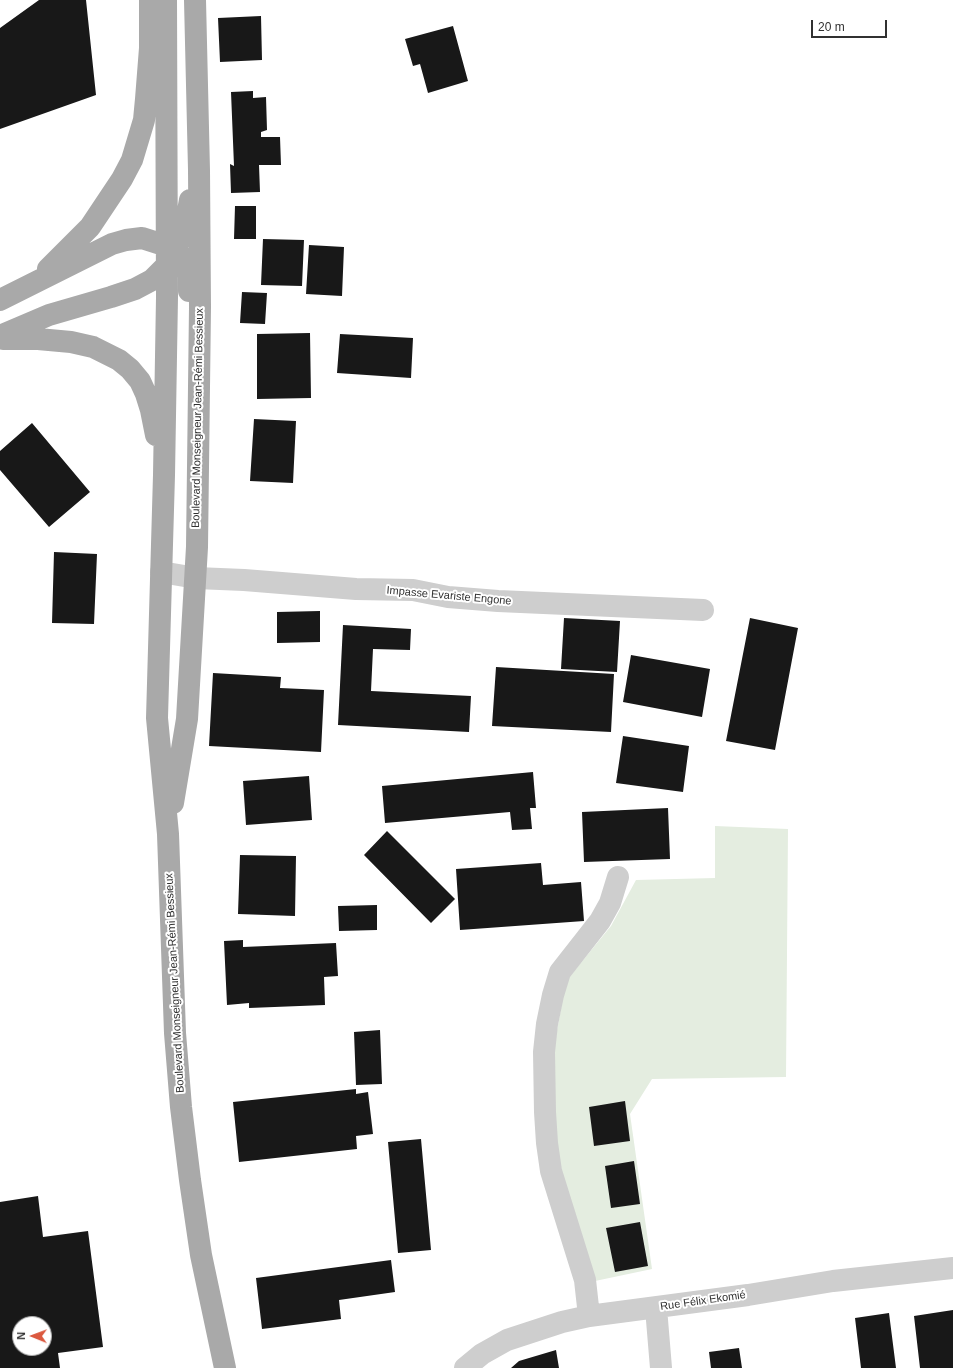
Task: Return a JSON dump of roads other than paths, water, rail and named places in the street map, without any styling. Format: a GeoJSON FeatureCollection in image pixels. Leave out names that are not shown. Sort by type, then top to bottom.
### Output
{"type":"FeatureCollection","features":[{"type":"Feature","properties":{"kind":"main road"},"geometry":{"type":"LineString","coordinates":[[30,286],[90,227],[122,180],[132,160],[144,120],[150,48],[150,0]]}},
{"type":"Feature","properties":{"kind":"main road","name":"Boulevard Monseigneur Jean-Rémi Bessieux"},"geometry":{"type":"LineString","coordinates":[[166,0],[169,254],[157,718],[168,834],[175,1033],[181,1108],[201,1255],[225,1368]]}},
{"type":"Feature","properties":{"kind":"main road"},"geometry":{"type":"LineString","coordinates":[[0,337],[49,315],[135,289],[152,280],[185,227],[191,197],[190,0]]}},
{"type":"Feature","properties":{"kind":"main road","name":"Boulevard Monseigneur Jean-Rémi Bessieux"},"geometry":{"type":"LineString","coordinates":[[168,834],[187,719],[196,578],[200,307],[199,170],[195,0]]}},
{"type":"Feature","properties":{"kind":"main road"},"geometry":{"type":"LineString","coordinates":[[0,300],[97,251],[126,240],[142,238],[169,254],[180,254],[189,276],[189,483],[191,533],[197,547]]}},
{"type":"Feature","properties":{"kind":"main road"},"geometry":{"type":"LineString","coordinates":[[0,337],[71,342],[93,347],[119,360],[130,369],[140,381],[146,394],[151,410],[164,475]]}},
{"type":"Feature","properties":{"kind":"street","name":"Impasse Evariste Engone"},"geometry":{"type":"LineString","coordinates":[[161,572],[196,578],[244,580],[356,589],[413,590],[448,597],[498,601],[703,610]]}},
{"type":"Feature","properties":{"kind":"street"},"geometry":{"type":"LineString","coordinates":[[589,1316],[585,1280],[551,1172],[545,1112],[544,1052],[552,995],[560,972],[600,921],[610,903],[618,877]]}},
{"type":"Feature","properties":{"kind":"street","name":"Rue Félix Ekomié"},"geometry":{"type":"LineString","coordinates":[[464,1368],[482,1354],[507,1340],[562,1322],[589,1316],[656,1308],[833,1281],[953,1268]]}},
{"type":"Feature","properties":{"kind":"street"},"geometry":{"type":"LineString","coordinates":[[656,1308],[661,1368]]}}]}
